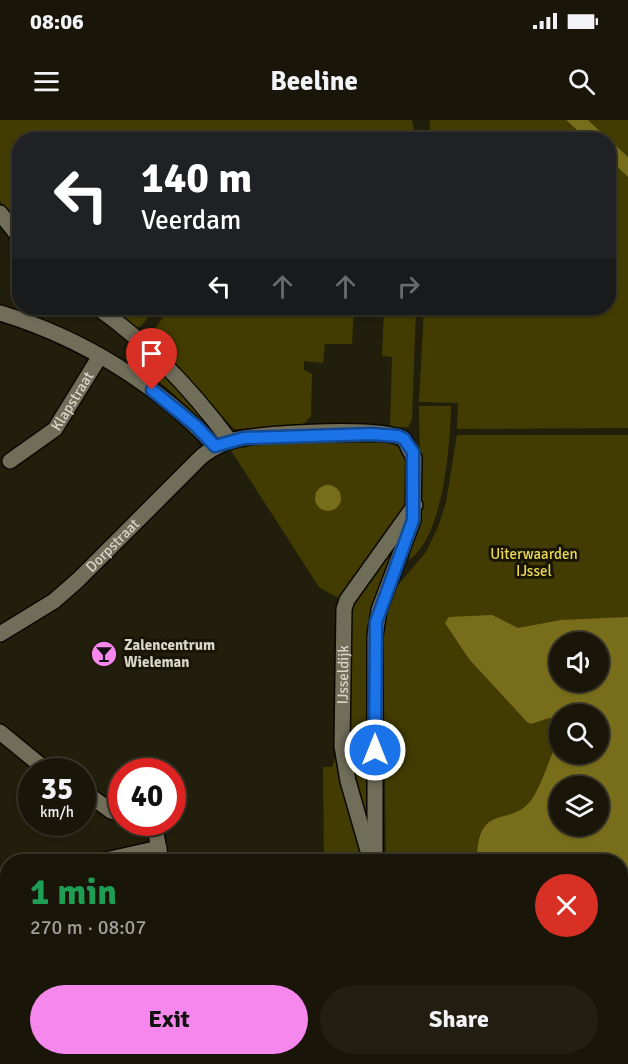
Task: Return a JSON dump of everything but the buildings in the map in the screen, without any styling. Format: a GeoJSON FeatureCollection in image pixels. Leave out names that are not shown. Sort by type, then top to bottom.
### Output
{"type":"FeatureCollection","features":[{"type":"Feature","properties":{"kind":"street"},"geometry":{"type":"LineString","coordinates":[[0,213],[12,228]]}},
{"type":"Feature","properties":{"kind":"street","name":"Klapstraat"},"geometry":{"type":"LineString","coordinates":[[0,313],[79,344],[100,356],[166,400],[222,443]]}},
{"type":"Feature","properties":{"kind":"street"},"geometry":{"type":"LineString","coordinates":[[107,315],[158,357],[199,402],[222,443]]}},
{"type":"Feature","properties":{"kind":"street","name":"Klapstraat"},"geometry":{"type":"LineString","coordinates":[[10,461],[55,429],[100,356]]}},
{"type":"Feature","properties":{"kind":"street","name":"IJsseldijk"},"geometry":{"type":"LineString","coordinates":[[222,443],[244,438],[338,433],[389,434],[404,439],[414,458],[415,505],[410,533],[376,622],[373,854]]}},
{"type":"Feature","properties":{"kind":"street","name":"Dorpstraat"},"geometry":{"type":"LineString","coordinates":[[0,634],[54,601],[202,456],[222,443]]}},
{"type":"Feature","properties":{"kind":"street","name":"IJsseldijk"},"geometry":{"type":"LineString","coordinates":[[371,854],[348,781],[342,746],[344,609],[415,505]]}},
{"type":"Feature","properties":{"kind":"street"},"geometry":{"type":"LineString","coordinates":[[0,732],[32,758]]}},
{"type":"Feature","properties":{"kind":"street"},"geometry":{"type":"LineString","coordinates":[[157,836],[160,854]]}},
{"type":"Feature","properties":{"kind":"green space"},"geometry":{"type":"Polygon","coordinates":[[[0,120],[412,120],[415,132],[12,132],[12,218],[0,201],[0,120]]]}},
{"type":"Feature","properties":{"kind":"green space"},"geometry":{"type":"Polygon","coordinates":[[[430,120],[566,120],[579,132],[429,132],[430,120]]]}},
{"type":"Feature","properties":{"kind":"green space"},"geometry":{"type":"Polygon","coordinates":[[[588,120],[628,120],[628,157],[616,146],[616,132],[601,132],[588,120]]]}},
{"type":"Feature","properties":{"kind":"green space"},"geometry":{"type":"Polygon","coordinates":[[[616,166],[628,177],[628,428],[457,429],[458,403],[419,402],[424,315],[616,315],[616,166]]]}},
{"type":"Feature","properties":{"kind":"green space"},"geometry":{"type":"Polygon","coordinates":[[[119,315],[150,315],[137,328],[119,315]]]}},
{"type":"Feature","properties":{"kind":"green space"},"geometry":{"type":"Polygon","coordinates":[[[165,315],[354,315],[352,344],[325,344],[323,363],[304,361],[304,370],[312,374],[311,416],[301,427],[234,429],[158,345],[148,338],[165,315]]]}},
{"type":"Feature","properties":{"kind":"green space"},"geometry":{"type":"Polygon","coordinates":[[[384,315],[416,315],[412,420],[408,427],[390,427],[392,357],[382,356],[384,315]]]}},
{"type":"Feature","properties":{"kind":"green space"},"geometry":{"type":"Polygon","coordinates":[[[136,342],[155,358],[206,424],[166,387],[126,359],[136,342]]]}},
{"type":"Feature","properties":{"kind":"green space"},"geometry":{"type":"Polygon","coordinates":[[[419,406],[451,406],[450,423],[443,489],[437,511],[421,548],[409,560],[420,463],[419,406]]]}},
{"type":"Feature","properties":{"kind":"green space","name":"Uiterwaarden IJssel"},"geometry":{"type":"Polygon","coordinates":[[[457,435],[628,435],[628,854],[386,854],[383,619],[393,591],[426,552],[438,527],[446,502],[457,435]]]}},
{"type":"Feature","properties":{"kind":"green space"},"geometry":{"type":"Polygon","coordinates":[[[262,443],[398,443],[407,455],[405,504],[340,599],[319,587],[230,449],[262,443]]]}},
{"type":"Feature","properties":{"kind":"green space"},"geometry":{"type":"Polygon","coordinates":[[[405,522],[375,604],[369,840],[347,760],[347,623],[352,602],[405,522]]]}},
{"type":"Feature","properties":{"kind":"green space"},"geometry":{"type":"Polygon","coordinates":[[[338,750],[363,854],[324,854],[323,767],[332,767],[338,750]]]}},
{"type":"Feature","properties":{"kind":"shaded area"},"geometry":{"type":"Polygon","coordinates":[[[566,120],[588,120],[601,132],[579,132],[566,120]]]}},
{"type":"Feature","properties":{"kind":"shaded area"},"geometry":{"type":"Polygon","coordinates":[[[616,146],[628,157],[628,177],[616,166],[616,146]]]}},
{"type":"Feature","properties":{"kind":"shaded area"},"geometry":{"type":"Polygon","coordinates":[[[328,485],[337,489],[341,498],[337,507],[328,511],[319,507],[315,498],[319,489],[328,485]]]}},
{"type":"Feature","properties":{"kind":"shaded area"},"geometry":{"type":"Polygon","coordinates":[[[492,615],[518,628],[561,620],[628,617],[628,854],[478,854],[483,830],[489,822],[524,808],[532,799],[549,762],[609,764],[609,704],[549,704],[549,718],[531,724],[469,659],[445,623],[449,617],[492,615]]]}},
{"type":"Feature","properties":{"kind":"place","name":"Zalencentrum Wieleman"},"geometry":{"type":"Point","coordinates":[104,654]}},
{"type":"Feature","properties":{"kind":"route"},"geometry":{"type":"LineString","coordinates":[[152,390],[196,426],[215,446],[244,438],[338,433],[389,434],[404,439],[409,444],[414,458],[413,520],[404,549],[382,600],[376,622],[375,750]]}}]}
